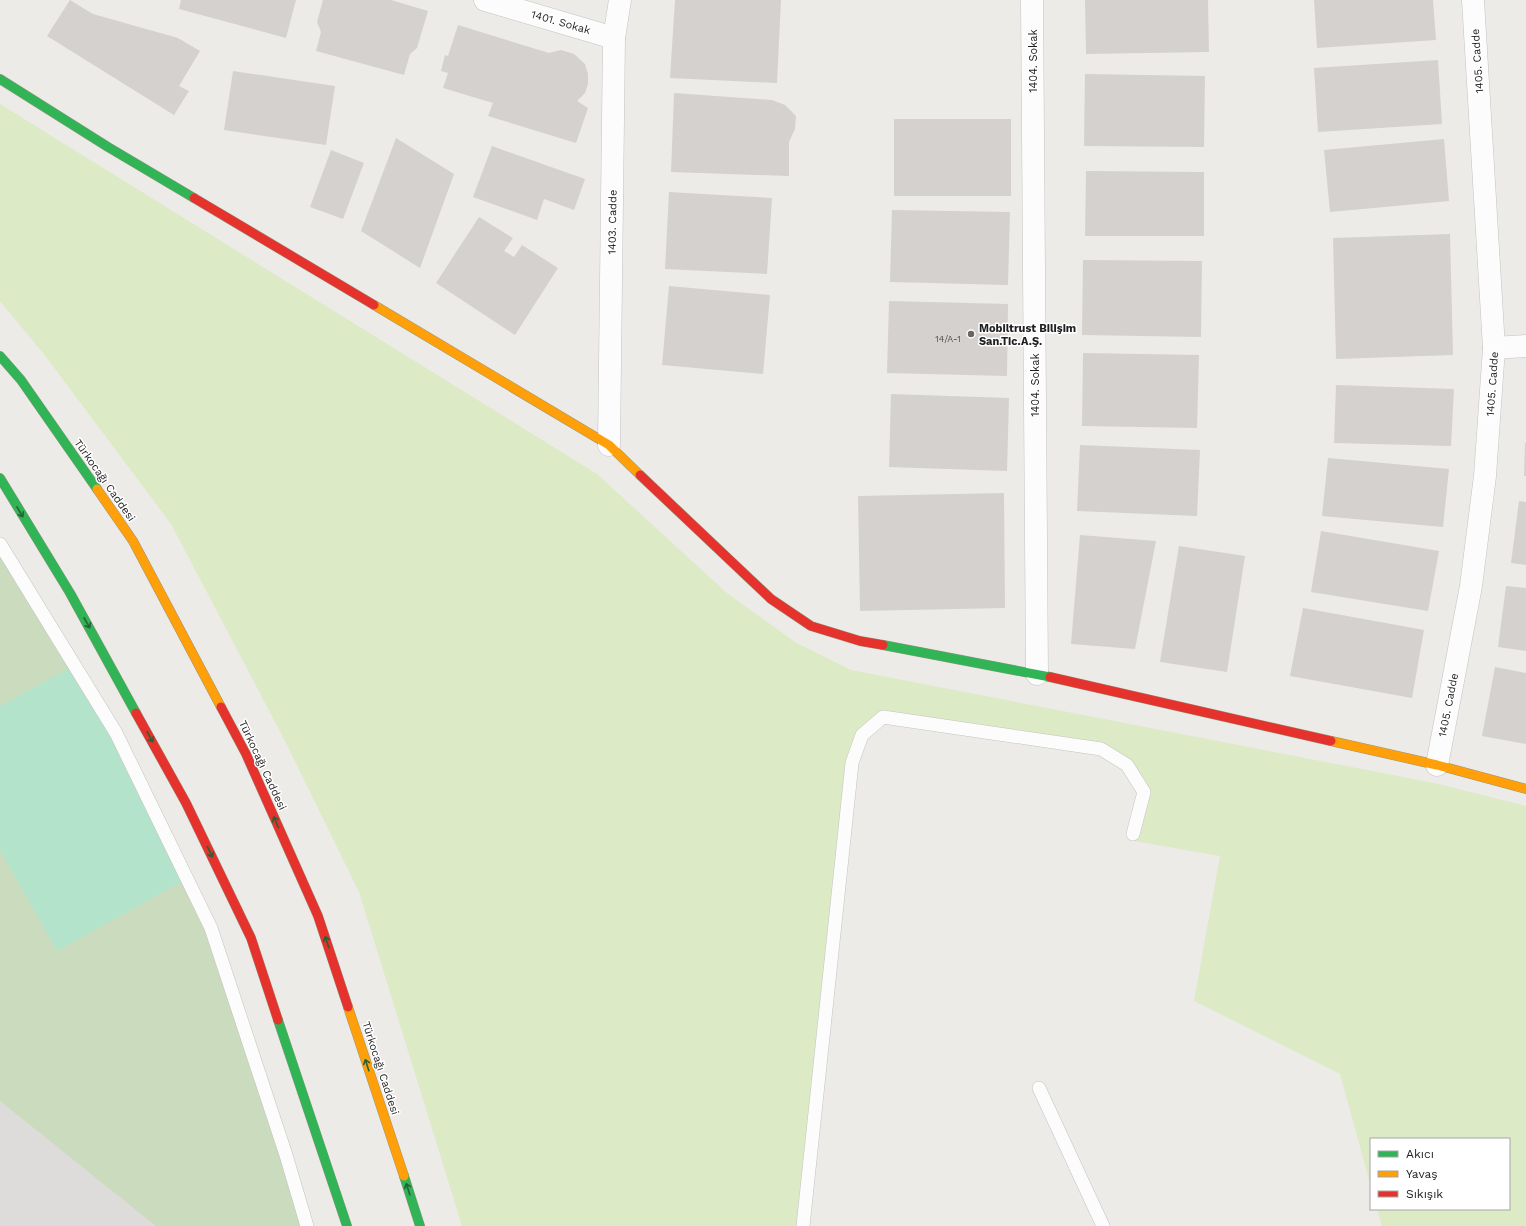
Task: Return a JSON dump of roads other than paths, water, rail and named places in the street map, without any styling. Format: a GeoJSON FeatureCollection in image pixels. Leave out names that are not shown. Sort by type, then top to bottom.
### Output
{"type":"FeatureCollection","features":[{"type":"Feature","properties":{"kind":"main road"},"geometry":{"type":"LineString","coordinates":[[0,79],[108,147],[609,445],[770,599],[811,626],[860,641],[1037,674],[1437,765],[1526,789]]}},
{"type":"Feature","properties":{"kind":"main road","name":"Türkocağı Caddesi"},"geometry":{"type":"LineString","coordinates":[[0,356],[21,380],[133,541],[246,754],[318,916],[420,1226]]}},
{"type":"Feature","properties":{"kind":"main road"},"geometry":{"type":"LineString","coordinates":[[0,478],[70,593],[186,803],[250,938],[347,1226]]}},
{"type":"Feature","properties":{"kind":"street","name":"1401. Sokak"},"geometry":{"type":"LineString","coordinates":[[485,0],[614,38]]}},
{"type":"Feature","properties":{"kind":"street","name":"1403. Cadde"},"geometry":{"type":"LineString","coordinates":[[609,445],[614,38],[620,0]]}},
{"type":"Feature","properties":{"kind":"street","name":"1404. Sokak"},"geometry":{"type":"LineString","coordinates":[[1032,0],[1037,674]]}},
{"type":"Feature","properties":{"kind":"street","name":"1405. Cadde"},"geometry":{"type":"LineString","coordinates":[[1437,765],[1471,586],[1485,476],[1494,348],[1473,0]]}},
{"type":"Feature","properties":{"kind":"street"},"geometry":{"type":"LineString","coordinates":[[1494,348],[1526,346]]}},
{"type":"Feature","properties":{"kind":"lane"},"geometry":{"type":"LineString","coordinates":[[0,544],[116,733],[212,928],[286,1155],[307,1226]]}},
{"type":"Feature","properties":{"kind":"lane"},"geometry":{"type":"LineString","coordinates":[[803,1226],[852,763],[862,734],[883,718],[1101,749],[1127,765],[1144,792],[1133,834]]}},
{"type":"Feature","properties":{"kind":"lane"},"geometry":{"type":"LineString","coordinates":[[1039,1088],[1103,1226]]}},
{"type":"Feature","properties":{"kind":"place","name":"Mobiltrust Bilişim San.Tic.A.Ş."},"geometry":{"type":"Point","coordinates":[971,334]}}]}
